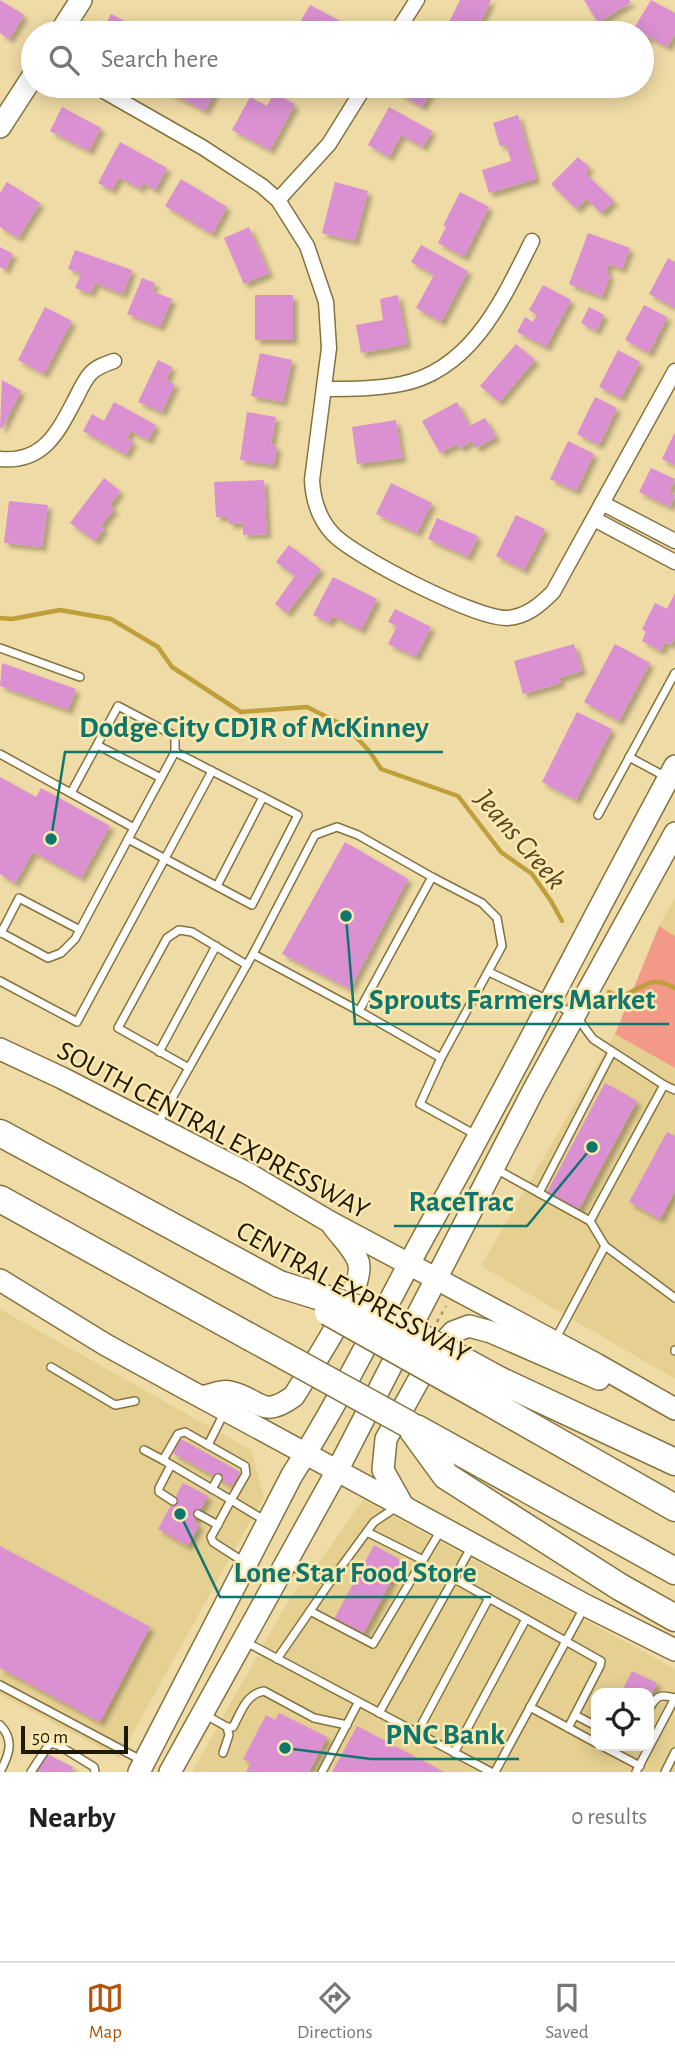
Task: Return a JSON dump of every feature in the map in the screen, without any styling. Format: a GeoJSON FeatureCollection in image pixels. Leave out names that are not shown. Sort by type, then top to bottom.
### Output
{"type":"FeatureCollection","features":[{"type":"Feature","properties":{"kind":"highway"},"geometry":{"type":"LineString","coordinates":[[0,1119],[68,1170]]}},
{"type":"Feature","properties":{"kind":"highway","name":"CENTRAL EXPRESSWAY"},"geometry":{"type":"LineString","coordinates":[[0,1133],[279,1284],[491,1389],[675,1508]]}},
{"type":"Feature","properties":{"kind":"highway"},"geometry":{"type":"LineString","coordinates":[[0,1199],[675,1571]]}},
{"type":"Feature","properties":{"kind":"highway"},"geometry":{"type":"LineString","coordinates":[[0,1218],[32,1217]]}},
{"type":"Feature","properties":{"kind":"highway"},"geometry":{"type":"LineString","coordinates":[[491,1389],[675,1462]]}},
{"type":"Feature","properties":{"kind":"highway"},"geometry":{"type":"LineString","coordinates":[[408,1424],[446,1476],[620,1587],[675,1618]]}},
{"type":"Feature","properties":{"kind":"main road"},"geometry":{"type":"LineString","coordinates":[[68,21],[81,0]]}},
{"type":"Feature","properties":{"kind":"main road"},"geometry":{"type":"LineString","coordinates":[[0,127],[21,95]]}},
{"type":"Feature","properties":{"kind":"main road"},"geometry":{"type":"LineString","coordinates":[[148,1769],[268,1522],[552,1002],[672,772]]}},
{"type":"Feature","properties":{"kind":"main road"},"geometry":{"type":"LineString","coordinates":[[170,1772],[338,1469],[534,1089],[675,832]]}},
{"type":"Feature","properties":{"kind":"main road","name":"SOUTH CENTRAL EXPRESSWAY"},"geometry":{"type":"LineString","coordinates":[[0,1049],[62,1077],[247,1173],[330,1222],[554,1341],[675,1411]]}},
{"type":"Feature","properties":{"kind":"main road"},"geometry":{"type":"LineString","coordinates":[[202,1396],[228,1391],[267,1409],[281,1405],[294,1396],[352,1298],[359,1277],[359,1263],[330,1222]]}},
{"type":"Feature","properties":{"kind":"main road"},"geometry":{"type":"LineString","coordinates":[[0,1280],[106,1345],[585,1605],[675,1650]]}},
{"type":"Feature","properties":{"kind":"main road"},"geometry":{"type":"LineString","coordinates":[[402,1504],[383,1470],[386,1438],[433,1354],[453,1332],[469,1326],[491,1332],[675,1411]]}},
{"type":"Feature","properties":{"kind":"street"},"geometry":{"type":"LineString","coordinates":[[404,21],[417,0]]}},
{"type":"Feature","properties":{"kind":"street"},"geometry":{"type":"LineString","coordinates":[[116,98],[237,168],[278,200],[307,246],[324,293],[329,348],[312,480],[312,494],[324,523],[335,536],[360,554],[471,611],[495,618],[509,618],[525,614],[539,606],[553,592],[675,371]]}},
{"type":"Feature","properties":{"kind":"street"},"geometry":{"type":"LineString","coordinates":[[278,200],[329,144],[358,98]]}},
{"type":"Feature","properties":{"kind":"street"},"geometry":{"type":"LineString","coordinates":[[325,389],[404,384],[434,373],[451,361],[475,339],[497,309],[532,241]]}},
{"type":"Feature","properties":{"kind":"street"},"geometry":{"type":"LineString","coordinates":[[0,459],[20,459],[42,448],[60,428],[87,377],[98,368],[114,361]]}},
{"type":"Feature","properties":{"kind":"street"},"geometry":{"type":"LineString","coordinates":[[602,503],[675,541]]}},
{"type":"Feature","properties":{"kind":"street"},"geometry":{"type":"LineString","coordinates":[[594,519],[671,559]]}},
{"type":"Feature","properties":{"kind":"lane"},"geometry":{"type":"LineString","coordinates":[[0,648],[80,677]]}},
{"type":"Feature","properties":{"kind":"lane"},"geometry":{"type":"LineString","coordinates":[[598,815],[675,673]]}},
{"type":"Feature","properties":{"kind":"lane"},"geometry":{"type":"LineString","coordinates":[[71,793],[118,706],[175,737],[176,752],[128,839],[80,930],[75,939],[61,953],[48,958],[1,932],[19,898],[80,930]]}},
{"type":"Feature","properties":{"kind":"lane"},"geometry":{"type":"LineString","coordinates":[[97,744],[162,778]]}},
{"type":"Feature","properties":{"kind":"lane"},"geometry":{"type":"LineString","coordinates":[[128,839],[251,905],[298,815],[176,752]]}},
{"type":"Feature","properties":{"kind":"lane"},"geometry":{"type":"LineString","coordinates":[[0,754],[134,828]]}},
{"type":"Feature","properties":{"kind":"lane"},"geometry":{"type":"LineString","coordinates":[[629,757],[672,772]]}},
{"type":"Feature","properties":{"kind":"lane"},"geometry":{"type":"LineString","coordinates":[[0,981],[77,1022],[212,771]]}},
{"type":"Feature","properties":{"kind":"lane"},"geometry":{"type":"LineString","coordinates":[[217,886],[262,797]]}},
{"type":"Feature","properties":{"kind":"lane"},"geometry":{"type":"LineString","coordinates":[[156,1127],[253,954],[315,835],[337,827],[358,835],[482,903],[498,918],[502,946],[441,1058],[420,1104],[478,1136]]}},
{"type":"Feature","properties":{"kind":"lane"},"geometry":{"type":"LineString","coordinates":[[359,1011],[432,877]]}},
{"type":"Feature","properties":{"kind":"lane"},"geometry":{"type":"LineString","coordinates":[[189,1068],[118,1028],[167,937],[179,930],[192,932],[247,965]]}},
{"type":"Feature","properties":{"kind":"lane"},"geometry":{"type":"LineString","coordinates":[[159,1052],[216,946]]}},
{"type":"Feature","properties":{"kind":"lane"},"geometry":{"type":"LineString","coordinates":[[253,954],[441,1058]]}},
{"type":"Feature","properties":{"kind":"lane"},"geometry":{"type":"LineString","coordinates":[[489,972],[576,1016],[593,1039],[675,1090]]}},
{"type":"Feature","properties":{"kind":"lane"},"geometry":{"type":"LineString","coordinates":[[539,1193],[612,1052]]}},
{"type":"Feature","properties":{"kind":"lane"},"geometry":{"type":"LineString","coordinates":[[590,1221],[664,1085]]}},
{"type":"Feature","properties":{"kind":"lane"},"geometry":{"type":"LineString","coordinates":[[494,1168],[590,1221],[605,1247],[675,1298]]}},
{"type":"Feature","properties":{"kind":"lane"},"geometry":{"type":"LineString","coordinates":[[554,1341],[605,1247]]}},
{"type":"Feature","properties":{"kind":"lane"},"geometry":{"type":"LineString","coordinates":[[51,1367],[115,1405],[135,1401]]}},
{"type":"Feature","properties":{"kind":"lane"},"geometry":{"type":"LineString","coordinates":[[210,1449],[226,1410]]}},
{"type":"Feature","properties":{"kind":"lane"},"geometry":{"type":"LineString","coordinates":[[163,1460],[178,1434],[185,1432],[194,1442],[228,1461],[245,1466],[246,1474],[211,1537],[214,1542],[247,1564]]}},
{"type":"Feature","properties":{"kind":"lane"},"geometry":{"type":"LineString","coordinates":[[144,1450],[268,1522]]}},
{"type":"Feature","properties":{"kind":"lane"},"geometry":{"type":"LineString","coordinates":[[173,1501],[159,1492],[159,1488],[184,1459]]}},
{"type":"Feature","properties":{"kind":"lane"},"geometry":{"type":"LineString","coordinates":[[195,1479],[201,1469]]}},
{"type":"Feature","properties":{"kind":"lane"},"geometry":{"type":"LineString","coordinates":[[212,1489],[218,1478]]}},
{"type":"Feature","properties":{"kind":"lane"},"geometry":{"type":"LineString","coordinates":[[277,1659],[374,1522],[402,1504]]}},
{"type":"Feature","properties":{"kind":"lane"},"geometry":{"type":"LineString","coordinates":[[198,1514],[218,1525]]}},
{"type":"Feature","properties":{"kind":"lane"},"geometry":{"type":"LineString","coordinates":[[310,1611],[373,1644],[443,1527]]}},
{"type":"Feature","properties":{"kind":"lane"},"geometry":{"type":"LineString","coordinates":[[367,1532],[423,1560]]}},
{"type":"Feature","properties":{"kind":"lane"},"geometry":{"type":"LineString","coordinates":[[379,1713],[473,1543]]}},
{"type":"Feature","properties":{"kind":"lane"},"geometry":{"type":"LineString","coordinates":[[286,1564],[330,1582]]}},
{"type":"Feature","properties":{"kind":"lane"},"geometry":{"type":"LineString","coordinates":[[453,1578],[601,1661],[568,1728]]}},
{"type":"Feature","properties":{"kind":"lane"},"geometry":{"type":"LineString","coordinates":[[416,1733],[489,1598]]}},
{"type":"Feature","properties":{"kind":"lane"},"geometry":{"type":"LineString","coordinates":[[244,1641],[493,1772],[585,1605]]}},
{"type":"Feature","properties":{"kind":"lane"},"geometry":{"type":"LineString","coordinates":[[454,1753],[526,1619]]}},
{"type":"Feature","properties":{"kind":"lane"},"geometry":{"type":"LineString","coordinates":[[0,1685],[148,1769]]}},
{"type":"Feature","properties":{"kind":"lane"},"geometry":{"type":"LineString","coordinates":[[203,1714],[227,1727],[233,1727],[248,1699],[254,1693],[264,1691],[314,1718],[347,1725]]}},
{"type":"Feature","properties":{"kind":"lane"},"geometry":{"type":"LineString","coordinates":[[610,1751],[639,1770],[675,1698],[661,1695],[654,1700]]}},
{"type":"Feature","properties":{"kind":"lane"},"geometry":{"type":"LineString","coordinates":[[322,1772],[358,1703]]}},
{"type":"Feature","properties":{"kind":"lane"},"geometry":{"type":"LineString","coordinates":[[530,1707],[591,1740]]}},
{"type":"Feature","properties":{"kind":"lane"},"geometry":{"type":"LineString","coordinates":[[575,1715],[591,1723]]}},
{"type":"Feature","properties":{"kind":"lane"},"geometry":{"type":"LineString","coordinates":[[0,1725],[10,1740],[9,1754],[0,1772]]}},
{"type":"Feature","properties":{"kind":"lane"},"geometry":{"type":"LineString","coordinates":[[223,1753],[229,1735],[227,1727]]}},
{"type":"Feature","properties":{"kind":"lane"},"geometry":{"type":"LineString","coordinates":[[32,1772],[50,1743],[94,1767],[95,1772]]}},
{"type":"Feature","properties":{"kind":"lane"},"geometry":{"type":"LineString","coordinates":[[665,1772],[675,1752]]}},
{"type":"Feature","properties":{"kind":"shaded area"},"geometry":{"type":"Polygon","coordinates":[[[675,898],[675,936],[659,926],[675,898]]]}},
{"type":"Feature","properties":{"kind":"shaded area"},"geometry":{"type":"Polygon","coordinates":[[[659,926],[675,936],[675,1068],[615,1034],[659,926]]]}},
{"type":"Feature","properties":{"kind":"shaded area"},"geometry":{"type":"Polygon","coordinates":[[[615,1034],[675,1068],[675,1379],[481,1266],[615,1034]]]}},
{"type":"Feature","properties":{"kind":"shaded area"},"geometry":{"type":"Polygon","coordinates":[[[0,1309],[251,1450],[264,1497],[119,1758],[0,1694],[0,1309]]]}},
{"type":"Feature","properties":{"kind":"shaded area"},"geometry":{"type":"Polygon","coordinates":[[[363,1500],[675,1669],[675,1772],[192,1772],[291,1596],[323,1557],[363,1500]]]}},
{"type":"Feature","properties":{"kind":"building"},"geometry":{"type":"Polygon","coordinates":[[[0,0],[24,15],[9,39],[0,33],[0,0]]]}},
{"type":"Feature","properties":{"kind":"building"},"geometry":{"type":"Polygon","coordinates":[[[460,0],[491,0],[481,21],[450,21],[460,0]]]}},
{"type":"Feature","properties":{"kind":"building"},"geometry":{"type":"Polygon","coordinates":[[[584,0],[631,2],[601,21],[597,21],[584,0]]]}},
{"type":"Feature","properties":{"kind":"building"},"geometry":{"type":"Polygon","coordinates":[[[651,0],[675,13],[675,34],[667,47],[654,39],[654,21],[638,21],[651,0]]]}},
{"type":"Feature","properties":{"kind":"building"},"geometry":{"type":"Polygon","coordinates":[[[310,5],[340,21],[301,21],[310,5]]]}},
{"type":"Feature","properties":{"kind":"building"},"geometry":{"type":"Polygon","coordinates":[[[111,14],[124,21],[107,21],[111,14]]]}},
{"type":"Feature","properties":{"kind":"building"},"geometry":{"type":"Polygon","coordinates":[[[180,98],[212,98],[205,111],[180,98]]]}},
{"type":"Feature","properties":{"kind":"building"},"geometry":{"type":"Polygon","coordinates":[[[249,98],[267,106],[271,98],[284,98],[295,104],[270,150],[232,130],[249,98]]]}},
{"type":"Feature","properties":{"kind":"building"},"geometry":{"type":"Polygon","coordinates":[[[407,98],[427,98],[422,107],[407,98]]]}},
{"type":"Feature","properties":{"kind":"building"},"geometry":{"type":"Polygon","coordinates":[[[62,107],[101,128],[89,151],[50,131],[62,107]]]}},
{"type":"Feature","properties":{"kind":"building"},"geometry":{"type":"Polygon","coordinates":[[[389,107],[432,131],[423,147],[401,135],[389,157],[368,145],[389,107]]]}},
{"type":"Feature","properties":{"kind":"building"},"geometry":{"type":"Polygon","coordinates":[[[518,115],[536,179],[489,193],[482,170],[511,161],[506,145],[500,146],[493,123],[518,115]]]}},
{"type":"Feature","properties":{"kind":"building"},"geometry":{"type":"Polygon","coordinates":[[[120,142],[167,168],[155,190],[143,183],[140,189],[119,177],[112,190],[98,183],[120,142]]]}},
{"type":"Feature","properties":{"kind":"building"},"geometry":{"type":"Polygon","coordinates":[[[578,157],[590,168],[585,173],[614,201],[601,213],[587,199],[576,209],[551,184],[578,157]]]}},
{"type":"Feature","properties":{"kind":"building"},"geometry":{"type":"Polygon","coordinates":[[[181,179],[227,207],[212,234],[165,206],[181,179]]]}},
{"type":"Feature","properties":{"kind":"building"},"geometry":{"type":"Polygon","coordinates":[[[7,182],[40,203],[18,238],[0,227],[0,193],[7,182]]]}},
{"type":"Feature","properties":{"kind":"building"},"geometry":{"type":"Polygon","coordinates":[[[335,182],[368,191],[355,241],[322,233],[335,182]]]}},
{"type":"Feature","properties":{"kind":"building"},"geometry":{"type":"Polygon","coordinates":[[[460,192],[489,207],[464,257],[438,243],[446,227],[443,226],[460,192]]]}},
{"type":"Feature","properties":{"kind":"building"},"geometry":{"type":"Polygon","coordinates":[[[249,227],[269,273],[244,284],[224,238],[249,227]]]}},
{"type":"Feature","properties":{"kind":"building"},"geometry":{"type":"Polygon","coordinates":[[[588,233],[630,248],[622,269],[609,264],[606,273],[610,275],[602,297],[569,284],[588,233]]]}},
{"type":"Feature","properties":{"kind":"building"},"geometry":{"type":"Polygon","coordinates":[[[421,245],[468,271],[441,322],[416,308],[434,275],[411,262],[421,245]]]}},
{"type":"Feature","properties":{"kind":"building"},"geometry":{"type":"Polygon","coordinates":[[[0,247],[13,254],[5,270],[0,267],[0,247]]]}},
{"type":"Feature","properties":{"kind":"building"},"geometry":{"type":"Polygon","coordinates":[[[75,250],[132,270],[123,294],[95,283],[91,293],[75,288],[81,274],[68,269],[75,250]]]}},
{"type":"Feature","properties":{"kind":"building"},"geometry":{"type":"Polygon","coordinates":[[[668,258],[675,262],[675,308],[649,294],[668,258]]]}},
{"type":"Feature","properties":{"kind":"building"},"geometry":{"type":"Polygon","coordinates":[[[142,278],[155,283],[152,291],[172,299],[160,327],[127,314],[142,278]]]}},
{"type":"Feature","properties":{"kind":"building"},"geometry":{"type":"Polygon","coordinates":[[[543,285],[571,300],[546,347],[517,332],[525,317],[533,322],[537,315],[529,310],[543,285]]]}},
{"type":"Feature","properties":{"kind":"building"},"geometry":{"type":"Polygon","coordinates":[[[255,295],[293,295],[293,340],[255,340],[255,295]]]}},
{"type":"Feature","properties":{"kind":"building"},"geometry":{"type":"Polygon","coordinates":[[[398,295],[407,344],[361,353],[356,325],[383,320],[380,299],[398,295]]]}},
{"type":"Feature","properties":{"kind":"building"},"geometry":{"type":"Polygon","coordinates":[[[644,305],[667,317],[649,353],[625,340],[644,305]]]}},
{"type":"Feature","properties":{"kind":"building"},"geometry":{"type":"Polygon","coordinates":[[[45,307],[72,321],[44,374],[18,360],[45,307]]]}},
{"type":"Feature","properties":{"kind":"building"},"geometry":{"type":"Polygon","coordinates":[[[589,307],[604,315],[596,331],[581,323],[589,307]]]}},
{"type":"Feature","properties":{"kind":"building"},"geometry":{"type":"Polygon","coordinates":[[[516,344],[535,360],[499,402],[480,386],[516,344]]]}},
{"type":"Feature","properties":{"kind":"building"},"geometry":{"type":"Polygon","coordinates":[[[618,350],[640,362],[621,398],[599,387],[618,350]]]}},
{"type":"Feature","properties":{"kind":"building"},"geometry":{"type":"Polygon","coordinates":[[[260,353],[292,360],[283,402],[251,396],[260,353]]]}},
{"type":"Feature","properties":{"kind":"building"},"geometry":{"type":"Polygon","coordinates":[[[158,360],[172,367],[166,380],[175,384],[162,412],[138,402],[158,360]]]}},
{"type":"Feature","properties":{"kind":"building"},"geometry":{"type":"Polygon","coordinates":[[[2,380],[21,391],[2,429],[0,427],[2,380]]]}},
{"type":"Feature","properties":{"kind":"building"},"geometry":{"type":"Polygon","coordinates":[[[595,397],[617,408],[599,445],[577,434],[595,397]]]}},
{"type":"Feature","properties":{"kind":"building"},"geometry":{"type":"Polygon","coordinates":[[[114,402],[156,425],[148,440],[131,431],[127,438],[133,441],[126,455],[83,431],[92,414],[104,421],[114,402]]]}},
{"type":"Feature","properties":{"kind":"building"},"geometry":{"type":"Polygon","coordinates":[[[457,402],[469,426],[485,418],[496,437],[476,448],[472,441],[460,448],[457,444],[440,453],[422,421],[457,402]]]}},
{"type":"Feature","properties":{"kind":"building"},"geometry":{"type":"Polygon","coordinates":[[[247,412],[276,417],[271,445],[277,446],[274,465],[240,460],[247,412]]]}},
{"type":"Feature","properties":{"kind":"building"},"geometry":{"type":"Polygon","coordinates":[[[396,420],[402,458],[357,464],[352,427],[396,420]]]}},
{"type":"Feature","properties":{"kind":"building"},"geometry":{"type":"Polygon","coordinates":[[[675,432],[675,465],[662,459],[675,432]]]}},
{"type":"Feature","properties":{"kind":"building"},"geometry":{"type":"Polygon","coordinates":[[[568,441],[594,454],[576,491],[550,479],[568,441]]]}},
{"type":"Feature","properties":{"kind":"building"},"geometry":{"type":"Polygon","coordinates":[[[651,468],[675,479],[669,492],[675,495],[670,507],[639,492],[651,468]]]}},
{"type":"Feature","properties":{"kind":"building"},"geometry":{"type":"Polygon","coordinates":[[[104,478],[120,491],[110,505],[114,509],[101,526],[104,529],[95,541],[70,523],[104,478]]]}},
{"type":"Feature","properties":{"kind":"building"},"geometry":{"type":"Polygon","coordinates":[[[264,480],[267,534],[243,535],[243,523],[229,524],[228,517],[216,517],[214,482],[264,480]]]}},
{"type":"Feature","properties":{"kind":"building"},"geometry":{"type":"Polygon","coordinates":[[[391,483],[432,503],[417,533],[376,514],[391,483]]]}},
{"type":"Feature","properties":{"kind":"building"},"geometry":{"type":"Polygon","coordinates":[[[9,501],[48,505],[42,547],[4,543],[9,501]]]}},
{"type":"Feature","properties":{"kind":"building"},"geometry":{"type":"Polygon","coordinates":[[[516,515],[545,529],[524,570],[496,556],[516,515]]]}},
{"type":"Feature","properties":{"kind":"building"},"geometry":{"type":"Polygon","coordinates":[[[437,518],[478,536],[468,557],[428,539],[437,518]]]}},
{"type":"Feature","properties":{"kind":"building"},"geometry":{"type":"Polygon","coordinates":[[[289,545],[321,569],[287,613],[275,604],[295,576],[276,562],[289,545]]]}},
{"type":"Feature","properties":{"kind":"building"},"geometry":{"type":"Polygon","coordinates":[[[333,577],[377,599],[361,630],[333,616],[329,623],[313,615],[333,577]]]}},
{"type":"Feature","properties":{"kind":"building"},"geometry":{"type":"Polygon","coordinates":[[[675,593],[675,638],[671,645],[665,642],[661,651],[642,641],[646,632],[642,629],[655,603],[667,609],[675,593]]]}},
{"type":"Feature","properties":{"kind":"building"},"geometry":{"type":"Polygon","coordinates":[[[395,609],[431,627],[416,657],[388,644],[397,626],[388,622],[395,609]]]}},
{"type":"Feature","properties":{"kind":"building"},"geometry":{"type":"Polygon","coordinates":[[[574,644],[582,671],[559,678],[561,683],[523,694],[514,661],[574,644]]]}},
{"type":"Feature","properties":{"kind":"building"},"geometry":{"type":"Polygon","coordinates":[[[615,644],[650,663],[619,721],[584,702],[615,644]]]}},
{"type":"Feature","properties":{"kind":"building"},"geometry":{"type":"Polygon","coordinates":[[[2,663],[76,689],[68,710],[0,686],[2,663]]]}},
{"type":"Feature","properties":{"kind":"building"},"geometry":{"type":"Polygon","coordinates":[[[577,712],[612,729],[576,800],[542,782],[577,712]]]}},
{"type":"Feature","properties":{"kind":"building"},"geometry":{"type":"Polygon","coordinates":[[[0,777],[36,797],[41,788],[110,826],[81,878],[33,852],[15,883],[0,874],[0,777]]]}},
{"type":"Feature","properties":{"kind":"building"},"geometry":{"type":"Polygon","coordinates":[[[345,842],[408,879],[350,989],[282,954],[345,842]]]}},
{"type":"Feature","properties":{"kind":"building"},"geometry":{"type":"Polygon","coordinates":[[[605,1083],[637,1101],[578,1211],[546,1194],[605,1083]]]}},
{"type":"Feature","properties":{"kind":"building"},"geometry":{"type":"Polygon","coordinates":[[[667,1132],[675,1136],[675,1191],[660,1219],[629,1202],[667,1132]]]}},
{"type":"Feature","properties":{"kind":"building"},"geometry":{"type":"Polygon","coordinates":[[[181,1439],[240,1472],[232,1486],[173,1453],[181,1439]]]}},
{"type":"Feature","properties":{"kind":"building"},"geometry":{"type":"Polygon","coordinates":[[[183,1483],[208,1496],[194,1521],[199,1525],[188,1546],[158,1529],[183,1483]]]}},
{"type":"Feature","properties":{"kind":"building"},"geometry":{"type":"Polygon","coordinates":[[[374,1545],[402,1561],[362,1636],[333,1621],[374,1545]]]}},
{"type":"Feature","properties":{"kind":"building"},"geometry":{"type":"Polygon","coordinates":[[[0,1546],[150,1627],[100,1722],[0,1668],[0,1546]]]}},
{"type":"Feature","properties":{"kind":"building"},"geometry":{"type":"Polygon","coordinates":[[[632,1671],[657,1683],[654,1689],[624,1688],[632,1671]]]}},
{"type":"Feature","properties":{"kind":"building"},"geometry":{"type":"Polygon","coordinates":[[[279,1713],[327,1737],[309,1772],[246,1772],[251,1763],[243,1759],[266,1715],[275,1720],[279,1713]]]}},
{"type":"Feature","properties":{"kind":"building"},"geometry":{"type":"Polygon","coordinates":[[[357,1726],[444,1772],[332,1772],[357,1726]]]}},
{"type":"Feature","properties":{"kind":"building"},"geometry":{"type":"Polygon","coordinates":[[[45,1753],[73,1767],[71,1772],[36,1772],[45,1753]]]}},
{"type":"Feature","properties":{"kind":"waterway","name":"Jeans Creek"},"geometry":{"type":"LineString","coordinates":[[0,618],[12,619],[60,610],[111,619],[158,647],[172,667],[241,712],[307,707],[347,727],[370,752],[381,769],[458,796],[501,852],[532,874],[562,921]]}},
{"type":"Feature","properties":{"kind":"waterway","name":"Jeans Creek"},"geometry":{"type":"LineString","coordinates":[[609,992],[619,997],[652,982],[675,988]]}},
{"type":"Feature","properties":{"kind":"place","name":"Dodge City CDJR of McKinney"},"geometry":{"type":"Point","coordinates":[51,839]}},
{"type":"Feature","properties":{"kind":"place","name":"Sprouts Farmers Market"},"geometry":{"type":"Point","coordinates":[346,916]}},
{"type":"Feature","properties":{"kind":"place","name":"RaceTrac"},"geometry":{"type":"Point","coordinates":[592,1147]}},
{"type":"Feature","properties":{"kind":"place","name":"Lone Star Food Store"},"geometry":{"type":"Point","coordinates":[180,1514]}},
{"type":"Feature","properties":{"kind":"place","name":"PNC Bank"},"geometry":{"type":"Point","coordinates":[285,1748]}}]}
